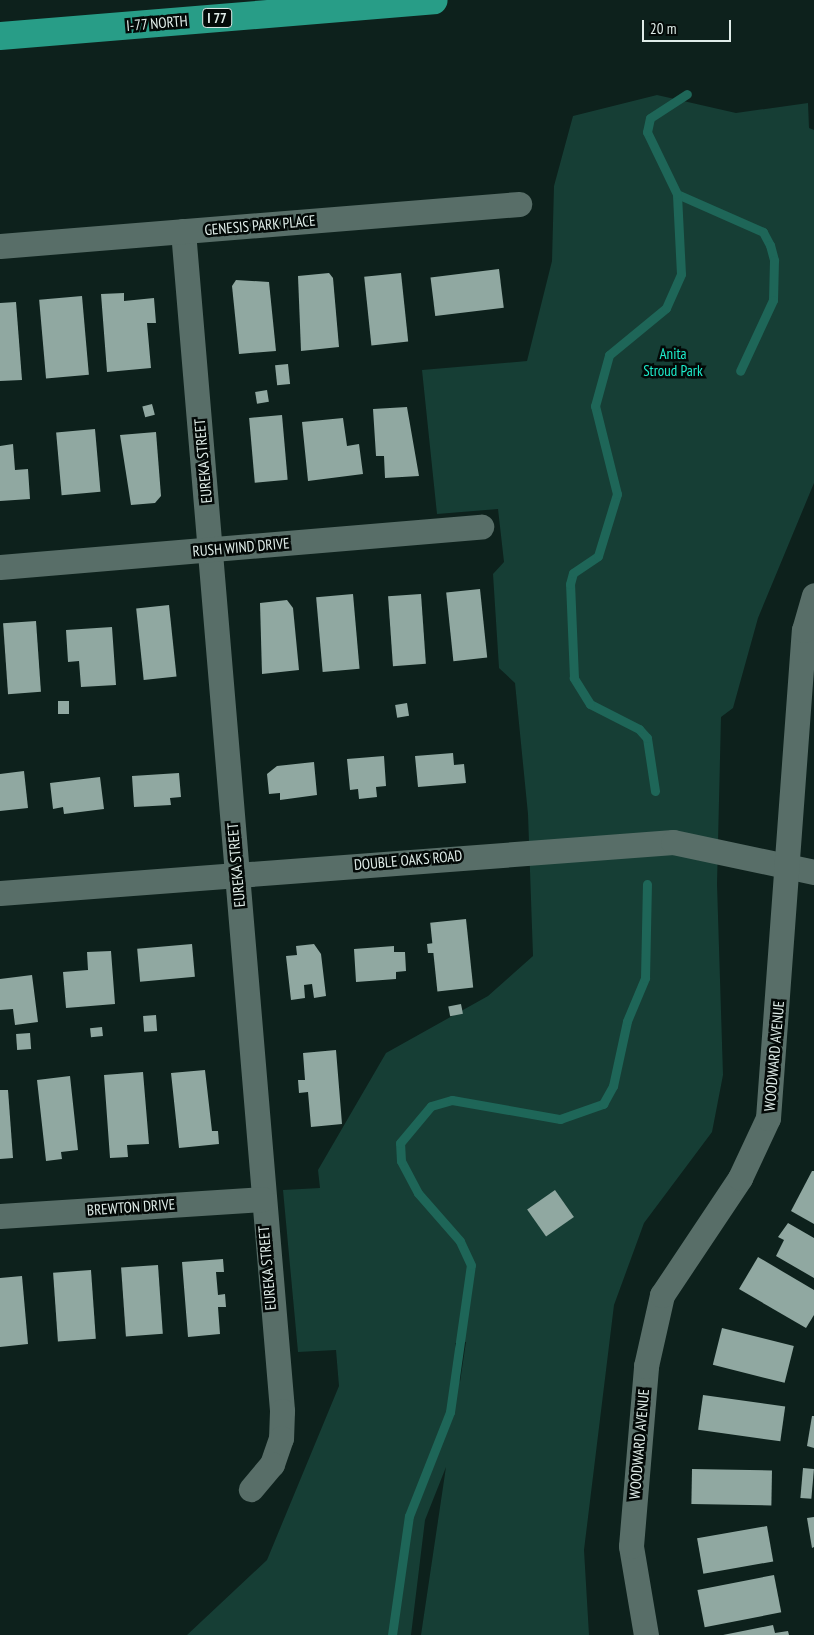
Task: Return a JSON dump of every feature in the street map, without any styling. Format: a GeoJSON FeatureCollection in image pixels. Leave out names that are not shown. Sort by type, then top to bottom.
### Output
{"type":"FeatureCollection","features":[{"type":"Feature","properties":{"kind":"highway","name":"I-77 NORTH"},"geometry":{"type":"LineString","coordinates":[[0,36],[434,0]]}},
{"type":"Feature","properties":{"kind":"street","name":"GENESIS PARK PLACE"},"geometry":{"type":"LineString","coordinates":[[0,246],[520,204]]}},
{"type":"Feature","properties":{"kind":"street","name":"EUREKA STREET"},"geometry":{"type":"LineString","coordinates":[[183,231],[262,1199],[282,1411],[281,1438],[272,1464],[251,1489]]}},
{"type":"Feature","properties":{"kind":"street","name":"RUSH WIND DRIVE"},"geometry":{"type":"LineString","coordinates":[[0,567],[482,527]]}},
{"type":"Feature","properties":{"kind":"street","name":"WOODWARD AVENUE"},"geometry":{"type":"LineString","coordinates":[[646,1635],[631,1546],[646,1366],[662,1295],[740,1178],[768,1118],[804,630],[814,595]]}},
{"type":"Feature","properties":{"kind":"street","name":"DOUBLE OAKS ROAD"},"geometry":{"type":"LineString","coordinates":[[0,893],[673,842],[787,864],[814,872]]}},
{"type":"Feature","properties":{"kind":"street","name":"BREWTON DRIVE"},"geometry":{"type":"LineString","coordinates":[[0,1216],[262,1199]]}},
{"type":"Feature","properties":{"kind":"green space","name":"Anita Stroud Park"},"geometry":{"type":"Polygon","coordinates":[[[657,95],[736,113],[808,103],[809,128],[814,130],[814,483],[758,618],[733,708],[721,717],[717,884],[723,1075],[712,1132],[644,1223],[614,1305],[584,1550],[589,1635],[421,1635],[446,1467],[425,1520],[411,1635],[187,1635],[267,1560],[339,1386],[336,1350],[298,1352],[283,1190],[320,1188],[318,1170],[386,1053],[488,996],[533,956],[528,814],[515,683],[499,668],[493,574],[504,562],[498,509],[437,514],[422,370],[527,361],[552,261],[554,186],[573,116],[657,95]],[[466,1342],[455,1343],[460,1382],[466,1342]]]}},
{"type":"Feature","properties":{"kind":"building"},"geometry":{"type":"Polygon","coordinates":[[[499,269],[504,308],[435,316],[431,277],[499,269]]]}},
{"type":"Feature","properties":{"kind":"building"},"geometry":{"type":"Polygon","coordinates":[[[329,273],[333,278],[339,347],[301,351],[298,276],[329,273]]]}},
{"type":"Feature","properties":{"kind":"building"},"geometry":{"type":"Polygon","coordinates":[[[401,273],[408,342],[371,345],[364,277],[401,273]]]}},
{"type":"Feature","properties":{"kind":"building"},"geometry":{"type":"Polygon","coordinates":[[[236,280],[269,282],[276,351],[239,354],[232,286],[236,280]]]}},
{"type":"Feature","properties":{"kind":"building"},"geometry":{"type":"Polygon","coordinates":[[[124,293],[124,301],[154,298],[156,323],[147,323],[151,368],[107,372],[101,294],[124,293]]]}},
{"type":"Feature","properties":{"kind":"building"},"geometry":{"type":"Polygon","coordinates":[[[82,296],[89,375],[46,378],[39,300],[82,296]]]}},
{"type":"Feature","properties":{"kind":"building"},"geometry":{"type":"Polygon","coordinates":[[[16,302],[22,380],[0,381],[0,303],[16,302]]]}},
{"type":"Feature","properties":{"kind":"building"},"geometry":{"type":"Polygon","coordinates":[[[288,364],[290,384],[277,385],[275,365],[288,364]]]}},
{"type":"Feature","properties":{"kind":"building"},"geometry":{"type":"Polygon","coordinates":[[[267,390],[269,402],[257,404],[255,392],[267,390]]]}},
{"type":"Feature","properties":{"kind":"building"},"geometry":{"type":"Polygon","coordinates":[[[152,404],[155,415],[145,417],[142,407],[152,404]]]}},
{"type":"Feature","properties":{"kind":"building"},"geometry":{"type":"Polygon","coordinates":[[[407,407],[419,476],[385,478],[384,456],[376,456],[373,409],[407,407]]]}},
{"type":"Feature","properties":{"kind":"building"},"geometry":{"type":"Polygon","coordinates":[[[282,415],[288,480],[255,483],[249,418],[282,415]]]}},
{"type":"Feature","properties":{"kind":"building"},"geometry":{"type":"Polygon","coordinates":[[[343,418],[347,446],[359,444],[363,474],[308,481],[302,422],[343,418]]]}},
{"type":"Feature","properties":{"kind":"building"},"geometry":{"type":"Polygon","coordinates":[[[95,429],[100,492],[62,495],[56,432],[95,429]]]}},
{"type":"Feature","properties":{"kind":"building"},"geometry":{"type":"Polygon","coordinates":[[[156,432],[161,496],[155,503],[131,505],[120,435],[156,432]]]}},
{"type":"Feature","properties":{"kind":"building"},"geometry":{"type":"Polygon","coordinates":[[[13,444],[15,470],[28,469],[30,499],[0,501],[0,446],[13,444]]]}},
{"type":"Feature","properties":{"kind":"building"},"geometry":{"type":"Polygon","coordinates":[[[480,589],[487,658],[453,661],[446,593],[480,589]]]}},
{"type":"Feature","properties":{"kind":"building"},"geometry":{"type":"Polygon","coordinates":[[[353,594],[360,669],[323,672],[316,597],[353,594]]]}},
{"type":"Feature","properties":{"kind":"building"},"geometry":{"type":"Polygon","coordinates":[[[421,594],[426,664],[393,666],[388,596],[421,594]]]}},
{"type":"Feature","properties":{"kind":"building"},"geometry":{"type":"Polygon","coordinates":[[[287,600],[293,608],[299,670],[262,674],[260,603],[287,600]]]}},
{"type":"Feature","properties":{"kind":"building"},"geometry":{"type":"Polygon","coordinates":[[[169,605],[177,677],[144,680],[136,608],[169,605]]]}},
{"type":"Feature","properties":{"kind":"building"},"geometry":{"type":"Polygon","coordinates":[[[36,621],[41,692],[8,694],[3,623],[36,621]]]}},
{"type":"Feature","properties":{"kind":"building"},"geometry":{"type":"Polygon","coordinates":[[[112,627],[116,685],[81,687],[79,661],[68,662],[66,630],[112,627]]]}},
{"type":"Feature","properties":{"kind":"building"},"geometry":{"type":"Polygon","coordinates":[[[58,701],[69,701],[69,714],[58,714],[58,701]]]}},
{"type":"Feature","properties":{"kind":"building"},"geometry":{"type":"Polygon","coordinates":[[[407,703],[409,716],[397,718],[395,705],[407,703]]]}},
{"type":"Feature","properties":{"kind":"building"},"geometry":{"type":"Polygon","coordinates":[[[453,753],[454,765],[464,764],[466,783],[418,787],[415,756],[453,753]]]}},
{"type":"Feature","properties":{"kind":"building"},"geometry":{"type":"Polygon","coordinates":[[[384,756],[386,786],[376,787],[377,797],[359,799],[358,789],[350,790],[347,759],[384,756]]]}},
{"type":"Feature","properties":{"kind":"building"},"geometry":{"type":"Polygon","coordinates":[[[314,762],[317,795],[280,800],[280,793],[269,794],[267,774],[277,766],[314,762]]]}},
{"type":"Feature","properties":{"kind":"building"},"geometry":{"type":"Polygon","coordinates":[[[24,771],[28,808],[0,811],[0,774],[24,771]]]}},
{"type":"Feature","properties":{"kind":"building"},"geometry":{"type":"Polygon","coordinates":[[[179,773],[181,797],[170,798],[171,805],[134,807],[132,776],[179,773]]]}},
{"type":"Feature","properties":{"kind":"building"},"geometry":{"type":"Polygon","coordinates":[[[100,777],[104,809],[64,814],[63,807],[53,809],[50,783],[100,777]]]}},
{"type":"Feature","properties":{"kind":"building"},"geometry":{"type":"Polygon","coordinates":[[[466,919],[473,988],[437,991],[430,923],[466,919]]]}},
{"type":"Feature","properties":{"kind":"building"},"geometry":{"type":"Polygon","coordinates":[[[434,943],[434,953],[428,953],[427,944],[434,943]]]}},
{"type":"Feature","properties":{"kind":"building"},"geometry":{"type":"Polygon","coordinates":[[[192,944],[195,977],[140,982],[137,949],[192,944]]]}},
{"type":"Feature","properties":{"kind":"building"},"geometry":{"type":"Polygon","coordinates":[[[314,944],[321,954],[326,996],[314,998],[312,984],[304,985],[305,998],[291,1000],[286,956],[297,955],[296,946],[314,944]]]}},
{"type":"Feature","properties":{"kind":"building"},"geometry":{"type":"Polygon","coordinates":[[[394,946],[394,952],[405,952],[406,971],[396,972],[396,979],[356,982],[354,949],[394,946]]]}},
{"type":"Feature","properties":{"kind":"building"},"geometry":{"type":"Polygon","coordinates":[[[111,951],[115,1004],[66,1008],[63,972],[88,970],[87,952],[111,951]]]}},
{"type":"Feature","properties":{"kind":"building"},"geometry":{"type":"Polygon","coordinates":[[[32,975],[38,1022],[15,1025],[13,1009],[0,1010],[0,979],[32,975]]]}},
{"type":"Feature","properties":{"kind":"building"},"geometry":{"type":"Polygon","coordinates":[[[461,1004],[463,1014],[450,1016],[448,1006],[461,1004]]]}},
{"type":"Feature","properties":{"kind":"building"},"geometry":{"type":"Polygon","coordinates":[[[156,1015],[157,1031],[144,1032],[143,1016],[156,1015]]]}},
{"type":"Feature","properties":{"kind":"building"},"geometry":{"type":"Polygon","coordinates":[[[102,1027],[103,1036],[91,1037],[90,1028],[102,1027]]]}},
{"type":"Feature","properties":{"kind":"building"},"geometry":{"type":"Polygon","coordinates":[[[30,1033],[31,1049],[17,1050],[16,1034],[30,1033]]]}},
{"type":"Feature","properties":{"kind":"building"},"geometry":{"type":"Polygon","coordinates":[[[336,1050],[342,1124],[311,1127],[308,1092],[299,1093],[298,1080],[305,1080],[303,1053],[336,1050]]]}},
{"type":"Feature","properties":{"kind":"building"},"geometry":{"type":"Polygon","coordinates":[[[205,1070],[212,1131],[218,1131],[219,1144],[179,1148],[171,1073],[205,1070]]]}},
{"type":"Feature","properties":{"kind":"building"},"geometry":{"type":"Polygon","coordinates":[[[143,1072],[149,1144],[127,1145],[128,1157],[110,1158],[104,1075],[143,1072]]]}},
{"type":"Feature","properties":{"kind":"building"},"geometry":{"type":"Polygon","coordinates":[[[70,1076],[78,1150],[61,1152],[62,1159],[46,1161],[37,1080],[70,1076]]]}},
{"type":"Feature","properties":{"kind":"building"},"geometry":{"type":"Polygon","coordinates":[[[0,1090],[8,1090],[13,1158],[0,1159],[0,1090]]]}},
{"type":"Feature","properties":{"kind":"building"},"geometry":{"type":"Polygon","coordinates":[[[812,1171],[814,1171],[814,1224],[791,1211],[812,1171]]]}},
{"type":"Feature","properties":{"kind":"building"},"geometry":{"type":"Polygon","coordinates":[[[555,1190],[574,1217],[546,1237],[527,1210],[555,1190]]]}},
{"type":"Feature","properties":{"kind":"building"},"geometry":{"type":"Polygon","coordinates":[[[788,1223],[814,1238],[814,1278],[776,1256],[784,1240],[778,1237],[788,1223]]]}},
{"type":"Feature","properties":{"kind":"building"},"geometry":{"type":"Polygon","coordinates":[[[758,1257],[814,1290],[814,1315],[806,1328],[739,1289],[758,1257]]]}},
{"type":"Feature","properties":{"kind":"building"},"geometry":{"type":"Polygon","coordinates":[[[223,1259],[224,1272],[216,1272],[218,1295],[225,1294],[226,1307],[218,1307],[220,1334],[188,1337],[182,1262],[223,1259]]]}},
{"type":"Feature","properties":{"kind":"building"},"geometry":{"type":"Polygon","coordinates":[[[158,1265],[163,1334],[126,1336],[121,1268],[158,1265]]]}},
{"type":"Feature","properties":{"kind":"building"},"geometry":{"type":"Polygon","coordinates":[[[91,1270],[96,1339],[58,1341],[53,1273],[91,1270]]]}},
{"type":"Feature","properties":{"kind":"building"},"geometry":{"type":"Polygon","coordinates":[[[22,1276],[28,1344],[0,1347],[0,1278],[22,1276]]]}},
{"type":"Feature","properties":{"kind":"building"},"geometry":{"type":"Polygon","coordinates":[[[722,1328],[794,1346],[785,1383],[713,1365],[722,1328]]]}},
{"type":"Feature","properties":{"kind":"building"},"geometry":{"type":"Polygon","coordinates":[[[703,1395],[785,1407],[780,1441],[698,1430],[703,1395]]]}},
{"type":"Feature","properties":{"kind":"building"},"geometry":{"type":"Polygon","coordinates":[[[812,1416],[814,1416],[814,1448],[807,1446],[812,1416]]]}},
{"type":"Feature","properties":{"kind":"building"},"geometry":{"type":"Polygon","coordinates":[[[803,1468],[814,1469],[811,1499],[800,1498],[803,1468]]]}},
{"type":"Feature","properties":{"kind":"building"},"geometry":{"type":"Polygon","coordinates":[[[692,1469],[772,1470],[771,1505],[691,1504],[692,1469]]]}},
{"type":"Feature","properties":{"kind":"building"},"geometry":{"type":"Polygon","coordinates":[[[814,1517],[814,1547],[812,1548],[807,1518],[814,1517]]]}},
{"type":"Feature","properties":{"kind":"building"},"geometry":{"type":"Polygon","coordinates":[[[767,1526],[773,1561],[703,1574],[697,1538],[767,1526]]]}},
{"type":"Feature","properties":{"kind":"building"},"geometry":{"type":"Polygon","coordinates":[[[774,1575],[781,1612],[705,1627],[697,1590],[774,1575]]]}},
{"type":"Feature","properties":{"kind":"building"},"geometry":{"type":"Polygon","coordinates":[[[773,1625],[775,1633],[788,1631],[789,1635],[723,1635],[773,1625]]]}},
{"type":"Feature","properties":{"kind":"waterway"},"geometry":{"type":"LineString","coordinates":[[655,791],[647,738],[639,729],[590,704],[574,678],[570,584],[573,573],[598,556],[617,494],[595,406],[609,355],[666,308],[681,274],[677,194],[647,132],[650,118],[687,94]]}},
{"type":"Feature","properties":{"kind":"waterway"},"geometry":{"type":"LineString","coordinates":[[677,194],[763,232],[770,245],[774,260],[773,300],[740,371]]}},
{"type":"Feature","properties":{"kind":"waterway"},"geometry":{"type":"LineString","coordinates":[[392,1635],[409,1516],[450,1412],[471,1265],[460,1241],[418,1193],[401,1161],[400,1143],[431,1106],[452,1100],[560,1119],[603,1104],[613,1086],[627,1021],[645,978],[647,884]]}}]}
